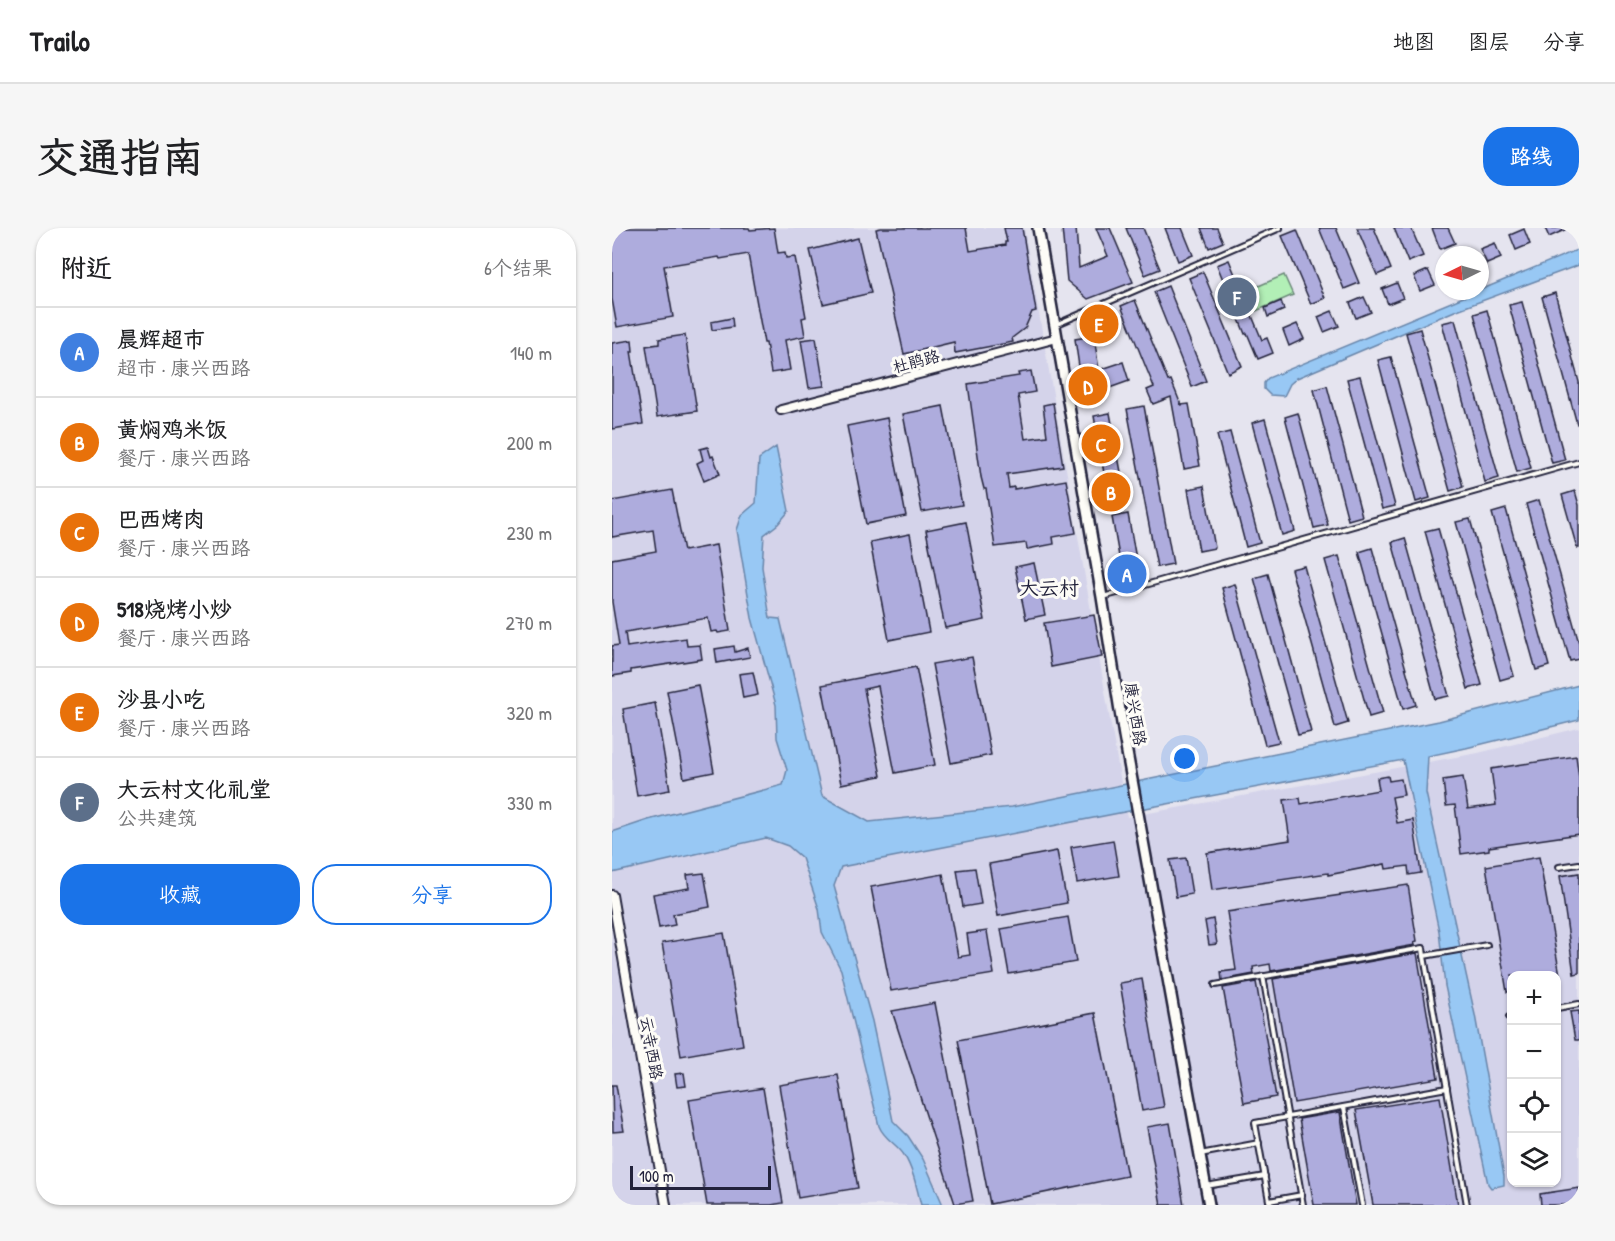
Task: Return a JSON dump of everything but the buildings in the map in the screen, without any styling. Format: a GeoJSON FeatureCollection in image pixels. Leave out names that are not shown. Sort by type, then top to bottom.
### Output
{"type":"FeatureCollection","features":[{"type":"Feature","properties":{"kind":"street","name":"康兴西路"},"geometry":{"type":"LineString","coordinates":[[1038,228],[1124,736],[1209,1205]]}},
{"type":"Feature","properties":{"kind":"street","name":"杜鹃路"},"geometry":{"type":"LineString","coordinates":[[782,410],[1057,338]]}},
{"type":"Feature","properties":{"kind":"street","name":"云寺西路"},"geometry":{"type":"LineString","coordinates":[[612,895],[666,1205]]}},
{"type":"Feature","properties":{"kind":"lane"},"geometry":{"type":"LineString","coordinates":[[1054,325],[1280,228]]}},
{"type":"Feature","properties":{"kind":"lane"},"geometry":{"type":"LineString","coordinates":[[1102,597],[1579,462]]}},
{"type":"Feature","properties":{"kind":"lane"},"geometry":{"type":"LineString","coordinates":[[1559,867],[1579,864]]}},
{"type":"Feature","properties":{"kind":"lane"},"geometry":{"type":"LineString","coordinates":[[1424,956],[1487,945]]}},
{"type":"Feature","properties":{"kind":"lane"},"geometry":{"type":"LineString","coordinates":[[1215,984],[1423,948],[1467,1205]]}},
{"type":"Feature","properties":{"kind":"lane"},"geometry":{"type":"LineString","coordinates":[[1263,976],[1304,1205]]}},
{"type":"Feature","properties":{"kind":"lane"},"geometry":{"type":"LineString","coordinates":[[1561,1007],[1579,1004]]}},
{"type":"Feature","properties":{"kind":"lane"},"geometry":{"type":"LineString","coordinates":[[1302,1195],[1269,1201],[1255,1123],[1447,1088]]}},
{"type":"Feature","properties":{"kind":"lane"},"geometry":{"type":"LineString","coordinates":[[1344,1107],[1362,1205]]}},
{"type":"Feature","properties":{"kind":"lane"},"geometry":{"type":"LineString","coordinates":[[1200,1154],[1259,1143]]}},
{"type":"Feature","properties":{"kind":"lane"},"geometry":{"type":"LineString","coordinates":[[1206,1187],[1265,1176]]}},
{"type":"Feature","properties":{"kind":"shaded area"},"geometry":{"type":"Polygon","coordinates":[[[612,228],[1024,228],[1127,817],[1478,753],[1579,728],[1579,1205],[612,1205],[612,228]]]}},
{"type":"Feature","properties":{"kind":"green space"},"geometry":{"type":"Polygon","coordinates":[[[1284,275],[1293,295],[1256,311],[1247,291],[1284,275]]]}},
{"type":"Feature","properties":{"kind":"water"},"geometry":{"type":"Polygon","coordinates":[[[1579,249],[1579,265],[1489,298],[1489,286],[1579,249]]]}},
{"type":"Feature","properties":{"kind":"water"},"geometry":{"type":"Polygon","coordinates":[[[1456,300],[1484,300],[1297,378],[1290,384],[1284,396],[1270,395],[1264,389],[1264,383],[1268,378],[1456,300]]]}},
{"type":"Feature","properties":{"kind":"water"},"geometry":{"type":"Polygon","coordinates":[[[776,447],[789,511],[764,535],[762,567],[770,618],[780,619],[822,796],[869,822],[1012,807],[1439,721],[1579,685],[1579,720],[1428,756],[1426,793],[1475,1015],[1504,1185],[1491,1188],[1488,1184],[1445,986],[1439,931],[1403,760],[841,867],[834,886],[872,1021],[893,1121],[908,1136],[923,1159],[943,1205],[921,1205],[907,1161],[879,1126],[841,970],[822,932],[819,909],[802,858],[788,846],[766,838],[612,873],[612,832],[648,820],[783,785],[787,770],[777,738],[776,705],[752,618],[737,530],[742,515],[756,503],[759,459],[776,447]]]}},
{"type":"Feature","properties":{"kind":"place","name":"大云村文化礼堂"},"geometry":{"type":"Point","coordinates":[1237,297]}},
{"type":"Feature","properties":{"kind":"place","name":"沙县小吃"},"geometry":{"type":"Point","coordinates":[1099,324]}},
{"type":"Feature","properties":{"kind":"place","name":"518烧烤小炒"},"geometry":{"type":"Point","coordinates":[1088,386]}},
{"type":"Feature","properties":{"kind":"place","name":"巴西烤肉"},"geometry":{"type":"Point","coordinates":[1101,444]}},
{"type":"Feature","properties":{"kind":"place","name":"黄焖鸡米饭"},"geometry":{"type":"Point","coordinates":[1111,492]}},
{"type":"Feature","properties":{"kind":"place","name":"晨辉超市"},"geometry":{"type":"Point","coordinates":[1127,574]}},
{"type":"Feature","properties":{"kind":"district","name":"大云村"},"geometry":{"type":"Point","coordinates":[1049,588]}}]}
